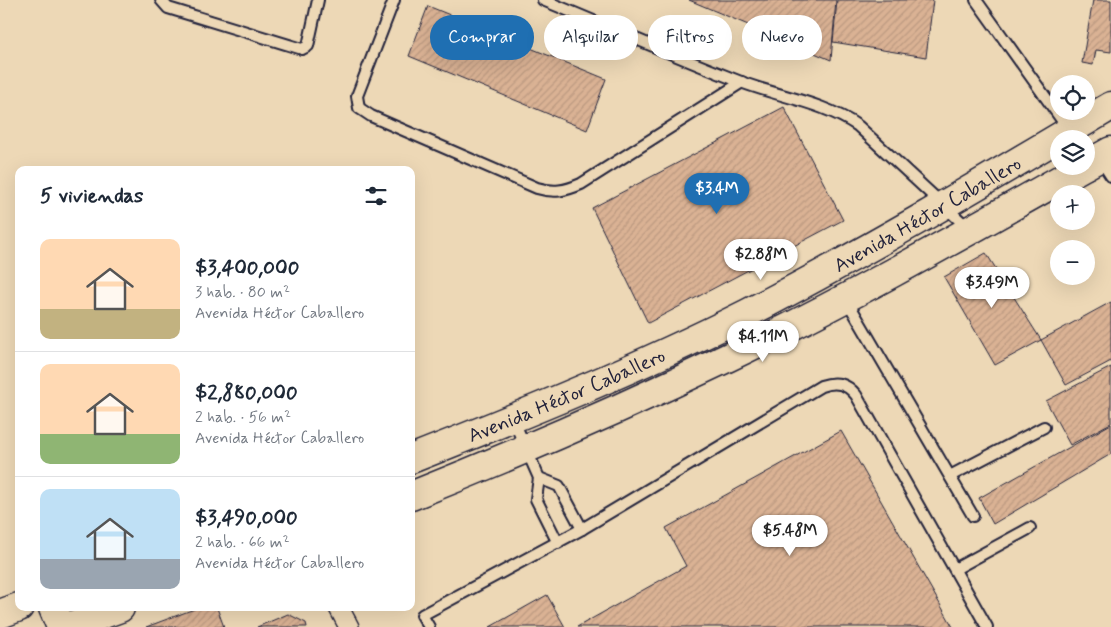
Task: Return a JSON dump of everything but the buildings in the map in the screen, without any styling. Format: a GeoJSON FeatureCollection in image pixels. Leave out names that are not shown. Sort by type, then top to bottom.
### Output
{"type":"FeatureCollection","features":[{"type":"Feature","properties":{"kind":"main road","name":"Avenida Héctor Caballero"},"geometry":{"type":"LineString","coordinates":[[1071,130],[1111,106]]}},
{"type":"Feature","properties":{"kind":"main road","name":"Avenida Héctor Caballero"},"geometry":{"type":"LineString","coordinates":[[415,456],[513,418],[631,368],[747,313],[943,206],[1050,142]]}},
{"type":"Feature","properties":{"kind":"main road","name":"Avenida Héctor Caballero"},"geometry":{"type":"LineString","coordinates":[[415,494],[526,450],[730,357],[1098,163]]}},
{"type":"Feature","properties":{"kind":"main road"},"geometry":{"type":"LineString","coordinates":[[0,614],[15,608]]}},
{"type":"Feature","properties":{"kind":"main road"},"geometry":{"type":"LineString","coordinates":[[54,611],[61,627]]}},
{"type":"Feature","properties":{"kind":"main road"},"geometry":{"type":"LineString","coordinates":[[68,627],[112,611]]}},
{"type":"Feature","properties":{"kind":"street"},"geometry":{"type":"LineString","coordinates":[[341,611],[349,627]]}},
{"type":"Feature","properties":{"kind":"lane"},"geometry":{"type":"LineString","coordinates":[[161,0],[168,8],[302,49],[308,46],[318,0]]}},
{"type":"Feature","properties":{"kind":"lane"},"geometry":{"type":"LineString","coordinates":[[394,0],[357,96],[359,108],[371,116],[537,188],[551,192],[566,191],[582,184],[742,82]]}},
{"type":"Feature","properties":{"kind":"lane"},"geometry":{"type":"LineString","coordinates":[[543,0],[742,82],[844,116],[858,126],[970,230]]}},
{"type":"Feature","properties":{"kind":"lane"},"geometry":{"type":"LineString","coordinates":[[976,0],[1068,130]]}},
{"type":"Feature","properties":{"kind":"lane"},"geometry":{"type":"LineString","coordinates":[[845,298],[973,516]]}},
{"type":"Feature","properties":{"kind":"lane"},"geometry":{"type":"LineString","coordinates":[[429,627],[422,615],[558,543],[821,386],[831,383],[842,384],[850,388],[856,395],[987,627]]}},
{"type":"Feature","properties":{"kind":"lane"},"geometry":{"type":"LineString","coordinates":[[513,418],[539,478],[536,499],[558,543]]}},
{"type":"Feature","properties":{"kind":"lane"},"geometry":{"type":"LineString","coordinates":[[950,476],[1044,427]]}},
{"type":"Feature","properties":{"kind":"lane"},"geometry":{"type":"LineString","coordinates":[[539,478],[559,486],[582,529]]}},
{"type":"Feature","properties":{"kind":"lane"},"geometry":{"type":"LineString","coordinates":[[955,569],[1030,528]]}}]}
